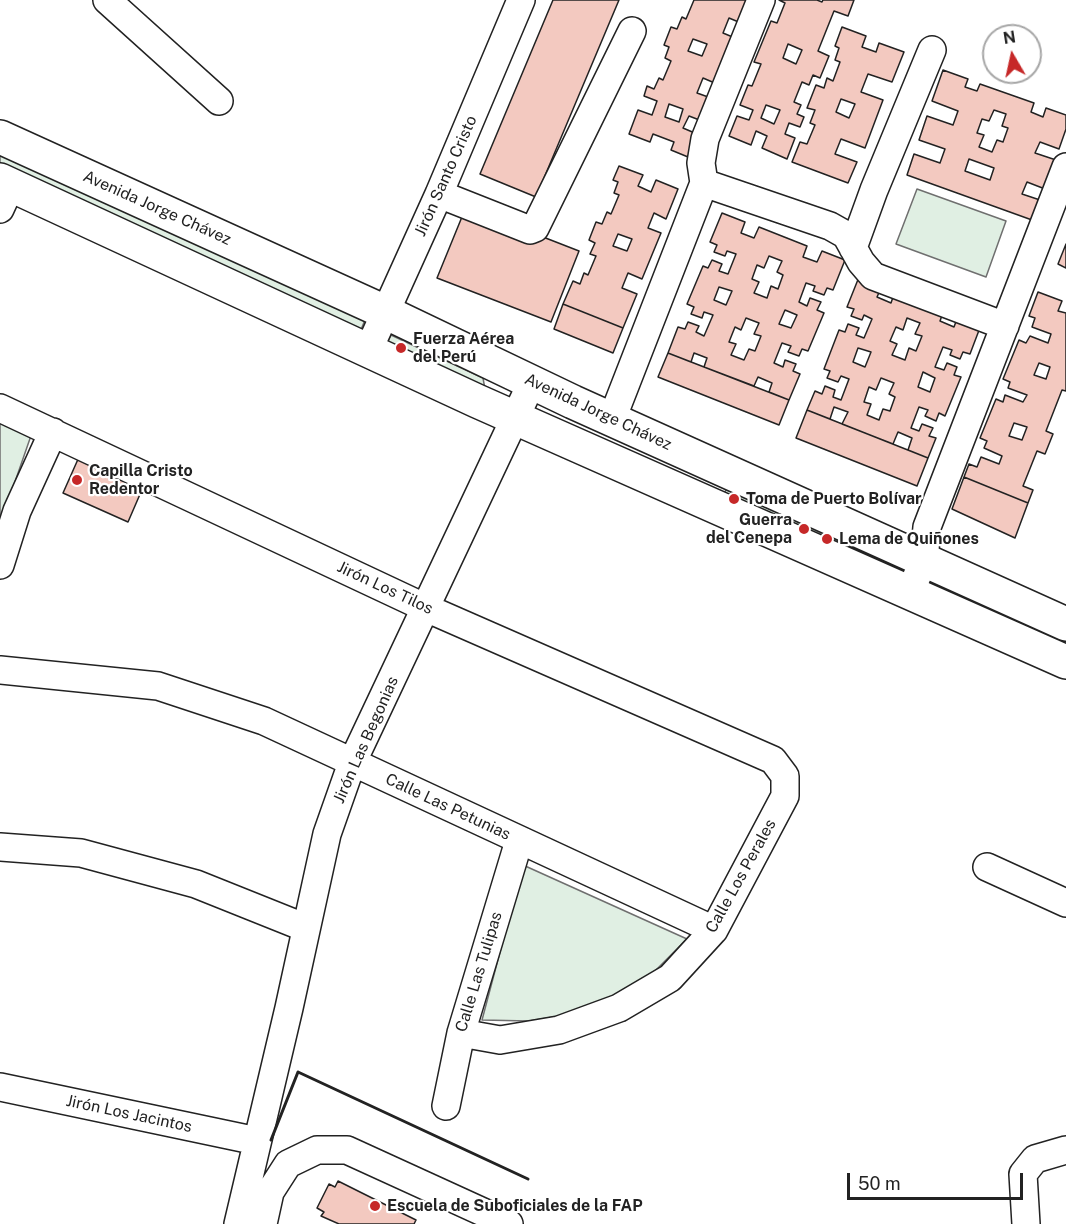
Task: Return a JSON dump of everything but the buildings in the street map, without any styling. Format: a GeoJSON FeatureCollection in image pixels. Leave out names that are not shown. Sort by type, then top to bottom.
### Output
{"type":"FeatureCollection","features":[{"type":"Feature","properties":{"kind":"main road","name":"Avenida Jorge Chávez"},"geometry":{"type":"LineString","coordinates":[[0,137],[385,312],[612,419],[1066,624]]}},
{"type":"Feature","properties":{"kind":"main road"},"geometry":{"type":"LineString","coordinates":[[4,191],[1066,662]]}},
{"type":"Feature","properties":{"kind":"street"},"geometry":{"type":"LineString","coordinates":[[108,0],[219,101]]}},
{"type":"Feature","properties":{"kind":"street","name":"Jirón Santo Cristo"},"geometry":{"type":"LineString","coordinates":[[368,351],[439,194],[521,0]]}},
{"type":"Feature","properties":{"kind":"street"},"geometry":{"type":"LineString","coordinates":[[612,419],[704,183],[701,164],[705,139],[761,0]]}},
{"type":"Feature","properties":{"kind":"street"},"geometry":{"type":"LineString","coordinates":[[439,194],[530,230],[535,228],[633,31]]}},
{"type":"Feature","properties":{"kind":"street"},"geometry":{"type":"LineString","coordinates":[[853,248],[874,190],[932,51]]}},
{"type":"Feature","properties":{"kind":"street"},"geometry":{"type":"LineString","coordinates":[[910,592],[924,560],[927,527],[1066,167]]}},
{"type":"Feature","properties":{"kind":"street"},"geometry":{"type":"LineString","coordinates":[[704,183],[830,226],[846,235],[861,262],[873,276],[1005,326]]}},
{"type":"Feature","properties":{"kind":"street","name":"Jirón Las Begonias"},"geometry":{"type":"LineString","coordinates":[[238,1224],[327,834],[352,763],[532,382]]}},
{"type":"Feature","properties":{"kind":"street","name":"Jirón Los Tilos"},"geometry":{"type":"LineString","coordinates":[[0,408],[426,608],[773,760]]}},
{"type":"Feature","properties":{"kind":"street"},"geometry":{"type":"LineString","coordinates":[[0,565],[17,511],[53,432]]}},
{"type":"Feature","properties":{"kind":"street","name":"Calle Las Petunias"},"geometry":{"type":"LineString","coordinates":[[0,670],[158,686],[264,721],[714,930]]}},
{"type":"Feature","properties":{"kind":"street","name":"Calle Los Perales"},"geometry":{"type":"LineString","coordinates":[[461,1034],[500,1040],[559,1030],[619,1008],[670,978],[714,930],[785,796],[785,776],[773,760]]}},
{"type":"Feature","properties":{"kind":"street","name":"Calle Las Tulipas"},"geometry":{"type":"LineString","coordinates":[[446,1106],[461,1034],[519,841]]}},
{"type":"Feature","properties":{"kind":"street"},"geometry":{"type":"LineString","coordinates":[[0,847],[81,853],[196,884],[306,928]]}},
{"type":"Feature","properties":{"kind":"street"},"geometry":{"type":"LineString","coordinates":[[987,867],[1066,903]]}},
{"type":"Feature","properties":{"kind":"street","name":"Jirón Los Jacintos"},"geometry":{"type":"LineString","coordinates":[[0,1087],[257,1140]]}},
{"type":"Feature","properties":{"kind":"street"},"geometry":{"type":"LineString","coordinates":[[263,1224],[270,1192],[288,1164],[317,1150],[347,1150],[509,1224]]}},
{"type":"Feature","properties":{"kind":"street"},"geometry":{"type":"LineString","coordinates":[[1026,1224],[1023,1174],[1035,1159],[1066,1150]]}},
{"type":"Feature","properties":{"kind":"green space"},"geometry":{"type":"Polygon","coordinates":[[[0,152],[365,320],[360,332],[0,166],[0,152]]]}},
{"type":"Feature","properties":{"kind":"green space"},"geometry":{"type":"Polygon","coordinates":[[[917,189],[1006,221],[986,277],[896,244],[917,189]]]}},
{"type":"Feature","properties":{"kind":"green space"},"geometry":{"type":"Polygon","coordinates":[[[391,335],[483,378],[486,395],[385,347],[391,335]]]}},
{"type":"Feature","properties":{"kind":"green space"},"geometry":{"type":"Polygon","coordinates":[[[0,413],[34,427],[0,525],[0,413]]]}},
{"type":"Feature","properties":{"kind":"green space"},"geometry":{"type":"Polygon","coordinates":[[[727,488],[906,567],[901,579],[721,499],[727,488]]]}},
{"type":"Feature","properties":{"kind":"green space"},"geometry":{"type":"Polygon","coordinates":[[[523,865],[687,939],[641,985],[565,1015],[529,1021],[482,1020],[523,865]]]}},
{"type":"Feature","properties":{"kind":"wall"},"geometry":{"type":"LineString","coordinates":[[271,1140],[298,1072],[528,1179]]}},
{"type":"Feature","properties":{"kind":"place","name":"Fuerza Aérea del Perú"},"geometry":{"type":"Point","coordinates":[401,348]}},
{"type":"Feature","properties":{"kind":"place","name":"Capilla Cristo Redentor"},"geometry":{"type":"Point","coordinates":[77,480]}},
{"type":"Feature","properties":{"kind":"place","name":"Toma de Puerto Bolívar"},"geometry":{"type":"Point","coordinates":[734,499]}},
{"type":"Feature","properties":{"kind":"place","name":"Guerra del Cenepa"},"geometry":{"type":"Point","coordinates":[804,529]}},
{"type":"Feature","properties":{"kind":"place","name":"Lema de Quiñones"},"geometry":{"type":"Point","coordinates":[827,539]}},
{"type":"Feature","properties":{"kind":"place","name":"Escuela de Suboficiales de la FAP"},"geometry":{"type":"Point","coordinates":[375,1206]}}]}
